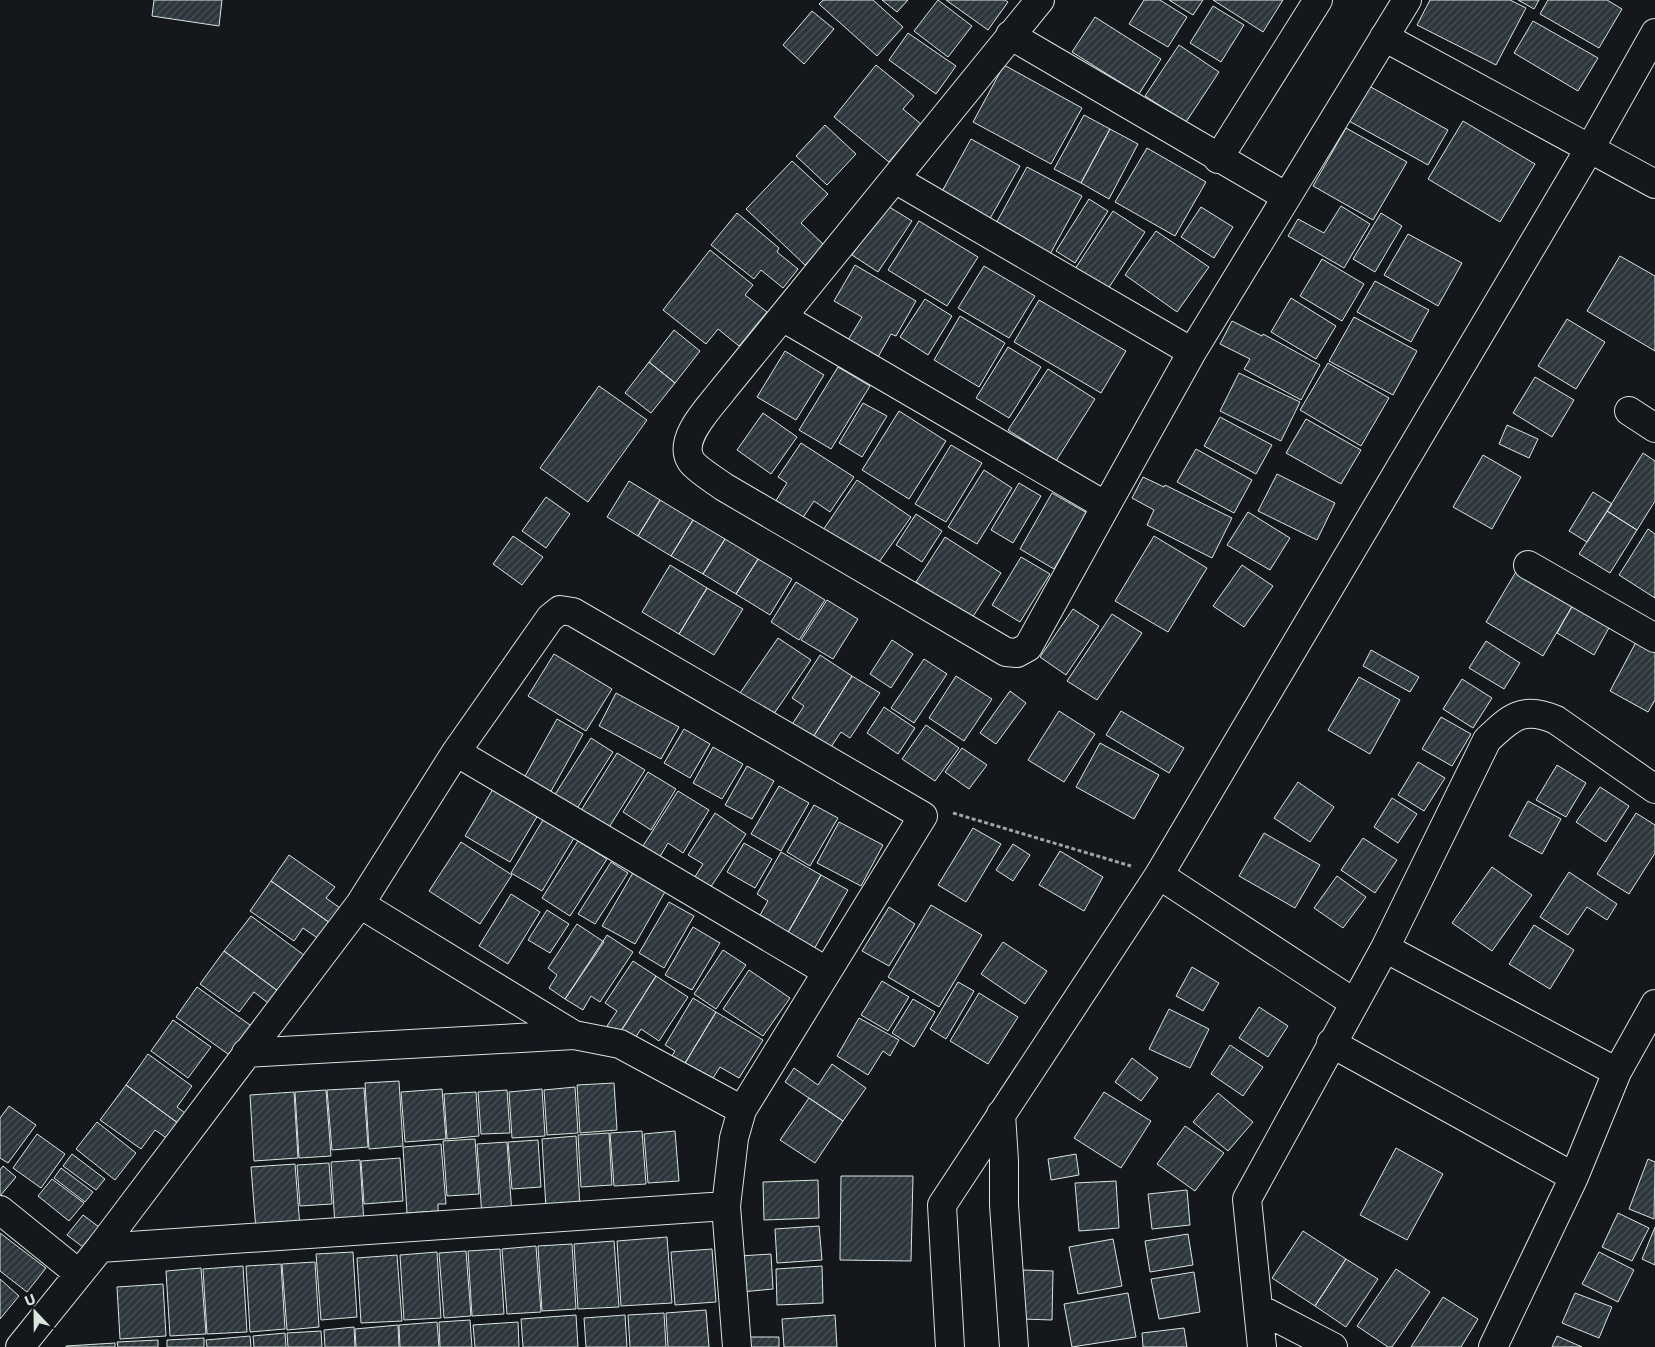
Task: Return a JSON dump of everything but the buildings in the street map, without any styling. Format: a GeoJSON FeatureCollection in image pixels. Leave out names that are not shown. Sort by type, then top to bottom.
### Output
{"type":"FeatureCollection","features":[{"type":"Feature","properties":{"kind":"street"},"geometry":{"type":"LineString","coordinates":[[1040,0],[692,431],[687,446],[691,461],[718,482],[797,532],[1006,652],[1018,652],[1028,647],[1192,352],[1285,196],[1407,0]]}},
{"type":"Feature","properties":{"kind":"street"},"geometry":{"type":"LineString","coordinates":[[1218,159],[1318,0]]}},
{"type":"Feature","properties":{"kind":"street"},"geometry":{"type":"LineString","coordinates":[[950,1347],[942,1205],[1159,875],[1589,149],[1655,33]]}},
{"type":"Feature","properties":{"kind":"street"},"geometry":{"type":"LineString","coordinates":[[1010,35],[1218,159],[1285,196]]}},
{"type":"Feature","properties":{"kind":"street"},"geometry":{"type":"LineString","coordinates":[[1384,36],[1655,184]]}},
{"type":"Feature","properties":{"kind":"street"},"geometry":{"type":"LineString","coordinates":[[895,179],[1192,352]]}},
{"type":"Feature","properties":{"kind":"street"},"geometry":{"type":"LineString","coordinates":[[784,318],[1106,506]]}},
{"type":"Feature","properties":{"kind":"street"},"geometry":{"type":"LineString","coordinates":[[1629,411],[1655,428]]}},
{"type":"Feature","properties":{"kind":"street"},"geometry":{"type":"LineString","coordinates":[[1528,565],[1655,638]]}},
{"type":"Feature","properties":{"kind":"street"},"geometry":{"type":"LineString","coordinates":[[20,1347],[100,1248],[360,904],[456,752],[550,618],[560,610],[572,612],[923,816],[742,1110],[734,1138],[726,1206],[737,1347]]}},
{"type":"Feature","properties":{"kind":"street"},"geometry":{"type":"LineString","coordinates":[[1262,1347],[1247,1199],[1331,1043],[1385,948],[1487,740],[1506,722],[1522,714],[1541,713],[1556,720],[1655,789]]}},
{"type":"Feature","properties":{"kind":"street"},"geometry":{"type":"LineString","coordinates":[[456,752],[826,972]]}},
{"type":"Feature","properties":{"kind":"street"},"geometry":{"type":"LineString","coordinates":[[1159,875],[1354,1002]]}},
{"type":"Feature","properties":{"kind":"street"},"geometry":{"type":"LineString","coordinates":[[360,904],[574,1035]]}},
{"type":"Feature","properties":{"kind":"street"},"geometry":{"type":"LineString","coordinates":[[1385,948],[1617,1072]]}},
{"type":"Feature","properties":{"kind":"street"},"geometry":{"type":"LineString","coordinates":[[1493,1347],[1574,1177],[1617,1072],[1655,1004]]}},
{"type":"Feature","properties":{"kind":"street"},"geometry":{"type":"LineString","coordinates":[[246,1053],[574,1035],[620,1044],[742,1110]]}},
{"type":"Feature","properties":{"kind":"street"},"geometry":{"type":"LineString","coordinates":[[1331,1043],[1574,1177]]}},
{"type":"Feature","properties":{"kind":"street"},"geometry":{"type":"LineString","coordinates":[[1001,1114],[1004,1205],[1014,1347]]}},
{"type":"Feature","properties":{"kind":"street"},"geometry":{"type":"LineString","coordinates":[[100,1248],[726,1206]]}},
{"type":"Feature","properties":{"kind":"street"},"geometry":{"type":"LineString","coordinates":[[0,1210],[78,1273]]}},
{"type":"Feature","properties":{"kind":"street"},"geometry":{"type":"LineString","coordinates":[[1258,1308],[1333,1347]]}},
{"type":"Feature","properties":{"kind":"path"},"geometry":{"type":"LineString","coordinates":[[923,816],[949,815],[953,812],[1159,875]]}}]}
